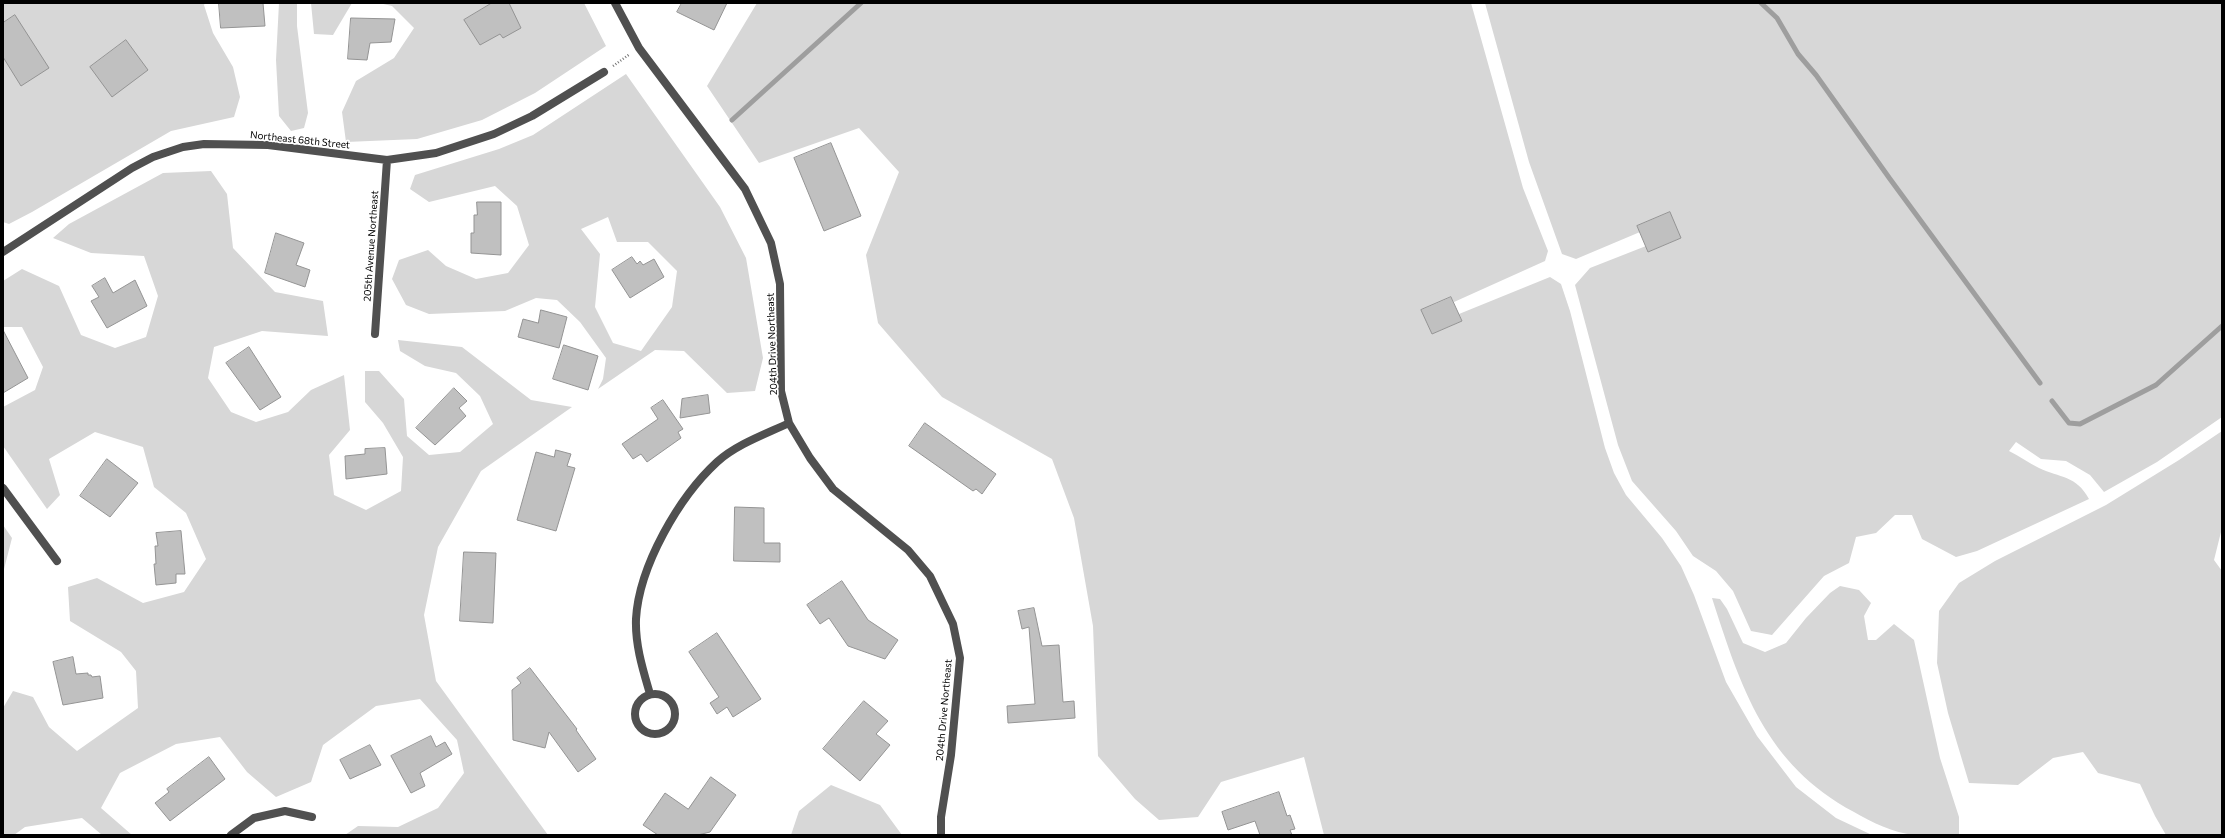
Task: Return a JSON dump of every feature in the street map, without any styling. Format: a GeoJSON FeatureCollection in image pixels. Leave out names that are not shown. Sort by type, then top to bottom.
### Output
{"type":"FeatureCollection","features":[{"type":"Feature","properties":{"kind":"street","name":"204th Drive Northeast"},"geometry":{"type":"LineString","coordinates":[[615,3],[639,48],[745,189],[771,243],[780,284],[781,391],[789,423],[810,458],[833,489],[908,550],[925,570],[953,624],[960,658],[952,755],[941,817],[941,835]]}},
{"type":"Feature","properties":{"kind":"street","name":"Northeast 68th Street"},"geometry":{"type":"LineString","coordinates":[[3,252],[132,168],[153,157],[183,147],[204,144],[268,145],[387,160],[436,153],[494,134],[532,116],[604,72]]}},
{"type":"Feature","properties":{"kind":"street","name":"205th Avenue Northeast"},"geometry":{"type":"LineString","coordinates":[[375,334],[387,160]]}},
{"type":"Feature","properties":{"kind":"street"},"geometry":{"type":"LineString","coordinates":[[650,694],[639,657],[636,619],[642,587],[659,540],[689,493],[718,462],[746,444],[789,423]]}},
{"type":"Feature","properties":{"kind":"street"},"geometry":{"type":"LineString","coordinates":[[3,488],[57,561]]}},
{"type":"Feature","properties":{"kind":"street"},"geometry":{"type":"LineString","coordinates":[[650,694],[664,695],[674,705],[676,712],[672,726],[661,734],[647,732],[636,723],[635,709],[638,702],[650,694]]}},
{"type":"Feature","properties":{"kind":"street"},"geometry":{"type":"LineString","coordinates":[[231,835],[254,818],[285,811],[312,817]]}},
{"type":"Feature","properties":{"kind":"path"},"geometry":{"type":"LineString","coordinates":[[604,72],[639,48]]}},
{"type":"Feature","properties":{"kind":"shaded area"},"geometry":{"type":"Polygon","coordinates":[[[3,3],[205,3],[204,5],[213,33],[233,67],[240,97],[234,117],[171,131],[32,212],[9,224],[3,222],[3,3]]]}},
{"type":"Feature","properties":{"kind":"shaded area"},"geometry":{"type":"Polygon","coordinates":[[[279,3],[297,3],[297,26],[308,113],[304,128],[291,131],[279,116],[276,60],[279,3]]]}},
{"type":"Feature","properties":{"kind":"shaded area"},"geometry":{"type":"Polygon","coordinates":[[[311,3],[352,3],[333,35],[314,34],[311,3]]]}},
{"type":"Feature","properties":{"kind":"shaded area"},"geometry":{"type":"Polygon","coordinates":[[[379,3],[584,3],[606,46],[535,93],[482,120],[417,139],[346,142],[342,112],[356,81],[394,58],[414,28],[392,6],[379,3]]]}},
{"type":"Feature","properties":{"kind":"shaded area"},"geometry":{"type":"Polygon","coordinates":[[[757,3],[1471,3],[1523,188],[1548,251],[1545,261],[1454,302],[1451,297],[1422,310],[1432,334],[1462,321],[1459,314],[1550,277],[1561,284],[1570,311],[1605,448],[1614,473],[1626,495],[1662,538],[1681,566],[1694,595],[1726,682],[1757,736],[1796,787],[1836,818],[1872,835],[1324,835],[1304,757],[1221,782],[1198,817],[1159,820],[1135,799],[1098,756],[1093,626],[1074,518],[1052,459],[942,397],[878,323],[866,255],[899,172],[859,128],[759,163],[707,86],[757,3]]]}},
{"type":"Feature","properties":{"kind":"shaded area"},"geometry":{"type":"Polygon","coordinates":[[[1485,3],[2222,3],[2222,417],[2157,462],[2104,492],[2090,475],[2066,461],[2041,459],[2016,442],[2009,451],[2039,468],[2073,481],[2079,485],[2089,499],[1977,551],[1956,557],[1922,539],[1912,515],[1895,515],[1876,533],[1856,537],[1849,563],[1824,576],[1772,635],[1751,631],[1733,591],[1716,571],[1693,556],[1676,531],[1632,481],[1618,445],[1575,285],[1590,268],[1646,246],[1648,252],[1681,238],[1637,226],[1640,232],[1576,259],[1562,254],[1529,162],[1485,3]]]}},
{"type":"Feature","properties":{"kind":"shaded area"},"geometry":{"type":"Polygon","coordinates":[[[626,74],[720,207],[746,258],[763,358],[755,391],[727,393],[684,351],[655,350],[598,389],[603,379],[606,358],[580,322],[557,300],[536,298],[505,311],[429,314],[406,305],[392,279],[399,260],[428,250],[446,266],[476,279],[508,273],[529,245],[517,206],[495,186],[429,202],[410,189],[415,175],[499,149],[533,135],[626,74]],[[608,217],[581,229],[600,254],[595,307],[613,343],[641,351],[672,307],[677,271],[648,242],[617,242],[608,217]]]}},
{"type":"Feature","properties":{"kind":"shaded area"},"geometry":{"type":"Polygon","coordinates":[[[211,171],[227,194],[233,248],[275,292],[323,301],[328,336],[262,331],[214,347],[208,378],[231,412],[256,422],[288,412],[311,390],[344,375],[350,430],[329,455],[334,495],[366,510],[401,491],[403,457],[383,423],[365,402],[365,371],[379,371],[404,399],[407,436],[429,455],[460,452],[493,424],[480,396],[456,373],[425,366],[400,351],[398,340],[462,347],[531,400],[572,407],[481,471],[438,547],[424,615],[436,681],[548,835],[345,835],[358,826],[398,827],[438,808],[464,773],[457,740],[420,699],[376,706],[323,745],[311,782],[276,797],[247,772],[220,737],[176,744],[120,773],[101,808],[132,835],[102,835],[82,818],[25,827],[14,835],[3,835],[3,708],[13,691],[33,697],[49,727],[77,751],[138,708],[136,671],[121,652],[70,621],[68,587],[97,578],[143,603],[184,592],[206,559],[186,513],[154,487],[143,447],[95,432],[49,459],[60,495],[47,509],[3,446],[3,407],[35,390],[43,367],[22,327],[3,327],[3,281],[22,269],[59,286],[81,335],[115,348],[146,337],[158,296],[144,256],[91,253],[53,238],[69,224],[163,173],[211,171]]]}},
{"type":"Feature","properties":{"kind":"shaded area"},"geometry":{"type":"Polygon","coordinates":[[[2222,431],[2222,528],[2214,560],[2222,571],[2222,835],[2166,835],[2140,784],[2098,773],[2083,752],[2053,758],[2018,785],[1969,783],[1948,713],[1937,663],[1939,611],[1959,583],[1995,561],[2106,505],[2179,460],[2222,431]]]}},
{"type":"Feature","properties":{"kind":"shaded area"},"geometry":{"type":"Polygon","coordinates":[[[3,525],[12,538],[3,573],[3,525]]]}},
{"type":"Feature","properties":{"kind":"shaded area"},"geometry":{"type":"Polygon","coordinates":[[[1840,586],[1859,590],[1871,603],[1864,616],[1868,640],[1876,640],[1894,624],[1914,640],[1940,758],[1959,817],[1959,835],[1914,835],[1899,832],[1868,820],[1824,793],[1798,771],[1778,747],[1760,721],[1746,693],[1712,598],[1720,599],[1727,609],[1743,643],[1765,652],[1786,643],[1806,618],[1830,593],[1840,586]]]}},
{"type":"Feature","properties":{"kind":"shaded area"},"geometry":{"type":"Polygon","coordinates":[[[831,785],[880,805],[902,835],[791,835],[799,811],[831,785]]]}},
{"type":"Feature","properties":{"kind":"building"},"geometry":{"type":"Polygon","coordinates":[[[219,3],[263,3],[265,26],[221,28],[219,3]]]}},
{"type":"Feature","properties":{"kind":"building"},"geometry":{"type":"Polygon","coordinates":[[[492,3],[509,3],[521,28],[503,38],[500,34],[480,45],[464,20],[492,3]]]}},
{"type":"Feature","properties":{"kind":"building"},"geometry":{"type":"Polygon","coordinates":[[[682,3],[727,3],[714,30],[677,12],[682,3]]]}},
{"type":"Feature","properties":{"kind":"building"},"geometry":{"type":"Polygon","coordinates":[[[15,15],[49,68],[21,86],[3,57],[3,23],[15,15]]]}},
{"type":"Feature","properties":{"kind":"building"},"geometry":{"type":"Polygon","coordinates":[[[351,18],[395,19],[391,42],[370,43],[367,60],[348,59],[351,18]]]}},
{"type":"Feature","properties":{"kind":"building"},"geometry":{"type":"Polygon","coordinates":[[[126,40],[148,70],[112,97],[90,67],[126,40]]]}},
{"type":"Feature","properties":{"kind":"building"},"geometry":{"type":"Polygon","coordinates":[[[831,143],[861,216],[824,231],[794,158],[831,143]]]}},
{"type":"Feature","properties":{"kind":"building"},"geometry":{"type":"Polygon","coordinates":[[[477,202],[501,202],[501,255],[471,253],[471,233],[474,233],[474,215],[477,215],[477,202]]]}},
{"type":"Feature","properties":{"kind":"building"},"geometry":{"type":"Polygon","coordinates":[[[1670,212],[1681,238],[1648,252],[1637,226],[1670,212]]]}},
{"type":"Feature","properties":{"kind":"building"},"geometry":{"type":"Polygon","coordinates":[[[276,233],[304,243],[296,265],[310,270],[305,287],[265,273],[276,233]]]}},
{"type":"Feature","properties":{"kind":"building"},"geometry":{"type":"Polygon","coordinates":[[[632,257],[637,264],[640,261],[643,265],[654,259],[664,277],[630,298],[612,270],[632,257]]]}},
{"type":"Feature","properties":{"kind":"building"},"geometry":{"type":"Polygon","coordinates":[[[105,278],[113,293],[135,280],[147,306],[107,328],[91,301],[99,297],[92,286],[105,278]]]}},
{"type":"Feature","properties":{"kind":"building"},"geometry":{"type":"Polygon","coordinates":[[[1451,297],[1462,321],[1432,334],[1421,310],[1451,297]]]}},
{"type":"Feature","properties":{"kind":"building"},"geometry":{"type":"Polygon","coordinates":[[[541,310],[567,317],[559,348],[518,337],[523,319],[538,323],[541,310]]]}},
{"type":"Feature","properties":{"kind":"building"},"geometry":{"type":"Polygon","coordinates":[[[3,330],[28,378],[3,393],[3,330]]]}},
{"type":"Feature","properties":{"kind":"building"},"geometry":{"type":"Polygon","coordinates":[[[564,345],[598,356],[588,390],[553,379],[564,345]]]}},
{"type":"Feature","properties":{"kind":"building"},"geometry":{"type":"Polygon","coordinates":[[[249,347],[281,397],[260,410],[226,363],[249,347]]]}},
{"type":"Feature","properties":{"kind":"building"},"geometry":{"type":"Polygon","coordinates":[[[454,388],[467,401],[459,408],[466,416],[435,445],[416,428],[454,388]]]}},
{"type":"Feature","properties":{"kind":"building"},"geometry":{"type":"Polygon","coordinates":[[[708,395],[710,413],[680,418],[682,399],[708,395]]]}},
{"type":"Feature","properties":{"kind":"building"},"geometry":{"type":"Polygon","coordinates":[[[663,400],[683,429],[678,432],[681,438],[647,462],[641,454],[633,459],[622,444],[658,419],[651,408],[663,400]]]}},
{"type":"Feature","properties":{"kind":"building"},"geometry":{"type":"Polygon","coordinates":[[[925,423],[996,474],[982,494],[976,489],[973,491],[909,446],[925,423]]]}},
{"type":"Feature","properties":{"kind":"building"},"geometry":{"type":"Polygon","coordinates":[[[385,448],[387,474],[346,479],[345,456],[365,454],[365,449],[385,448]]]}},
{"type":"Feature","properties":{"kind":"building"},"geometry":{"type":"Polygon","coordinates":[[[556,450],[571,454],[567,466],[575,468],[556,531],[517,520],[536,452],[554,457],[556,450]]]}},
{"type":"Feature","properties":{"kind":"building"},"geometry":{"type":"Polygon","coordinates":[[[107,459],[138,483],[110,517],[80,496],[107,459]]]}},
{"type":"Feature","properties":{"kind":"building"},"geometry":{"type":"Polygon","coordinates":[[[735,507],[764,508],[764,543],[780,543],[780,562],[734,561],[735,507]]]}},
{"type":"Feature","properties":{"kind":"building"},"geometry":{"type":"Polygon","coordinates":[[[181,531],[185,574],[176,574],[176,583],[156,585],[154,564],[156,564],[155,546],[158,546],[156,533],[181,531]]]}},
{"type":"Feature","properties":{"kind":"building"},"geometry":{"type":"Polygon","coordinates":[[[464,552],[496,553],[493,623],[460,621],[464,552]]]}},
{"type":"Feature","properties":{"kind":"building"},"geometry":{"type":"Polygon","coordinates":[[[842,581],[868,620],[898,640],[885,659],[848,646],[829,618],[820,624],[807,605],[842,581]]]}},
{"type":"Feature","properties":{"kind":"building"},"geometry":{"type":"Polygon","coordinates":[[[1034,608],[1042,646],[1059,645],[1063,702],[1074,701],[1075,718],[1008,723],[1007,706],[1035,704],[1029,627],[1022,629],[1018,611],[1034,608]]]}},
{"type":"Feature","properties":{"kind":"building"},"geometry":{"type":"Polygon","coordinates":[[[717,633],[761,699],[733,717],[727,707],[717,714],[710,703],[719,697],[689,652],[717,633]]]}},
{"type":"Feature","properties":{"kind":"building"},"geometry":{"type":"Polygon","coordinates":[[[73,657],[76,674],[88,673],[88,675],[91,675],[92,677],[100,676],[103,698],[63,705],[53,662],[73,657]]]}},
{"type":"Feature","properties":{"kind":"building"},"geometry":{"type":"Polygon","coordinates":[[[530,668],[577,729],[576,730],[596,759],[578,772],[549,732],[545,748],[513,740],[512,690],[521,683],[517,678],[530,668]]]}},
{"type":"Feature","properties":{"kind":"building"},"geometry":{"type":"Polygon","coordinates":[[[864,701],[888,721],[876,734],[890,745],[860,781],[823,749],[864,701]]]}},
{"type":"Feature","properties":{"kind":"building"},"geometry":{"type":"Polygon","coordinates":[[[431,736],[436,747],[445,742],[452,754],[420,773],[425,786],[411,793],[391,756],[431,736]]]}},
{"type":"Feature","properties":{"kind":"building"},"geometry":{"type":"Polygon","coordinates":[[[370,745],[381,765],[350,779],[340,760],[370,745]]]}},
{"type":"Feature","properties":{"kind":"building"},"geometry":{"type":"Polygon","coordinates":[[[209,757],[225,779],[170,821],[155,803],[169,792],[167,789],[209,757]]]}},
{"type":"Feature","properties":{"kind":"building"},"geometry":{"type":"Polygon","coordinates":[[[711,777],[736,795],[710,832],[698,835],[658,835],[643,825],[665,793],[688,809],[711,777]]]}},
{"type":"Feature","properties":{"kind":"building"},"geometry":{"type":"Polygon","coordinates":[[[1279,792],[1287,816],[1290,815],[1295,829],[1290,830],[1292,835],[1260,835],[1255,821],[1228,830],[1222,812],[1279,792]]]}},
{"type":"Feature","properties":{"kind":"waterway"},"geometry":{"type":"LineString","coordinates":[[732,120],[861,3]]}},
{"type":"Feature","properties":{"kind":"waterway"},"geometry":{"type":"LineString","coordinates":[[1761,3],[1777,18],[1798,54],[1816,75],[1890,179],[2040,383]]}},
{"type":"Feature","properties":{"kind":"waterway"},"geometry":{"type":"LineString","coordinates":[[2052,401],[2069,423],[2080,424],[2156,385],[2222,326]]}}]}
